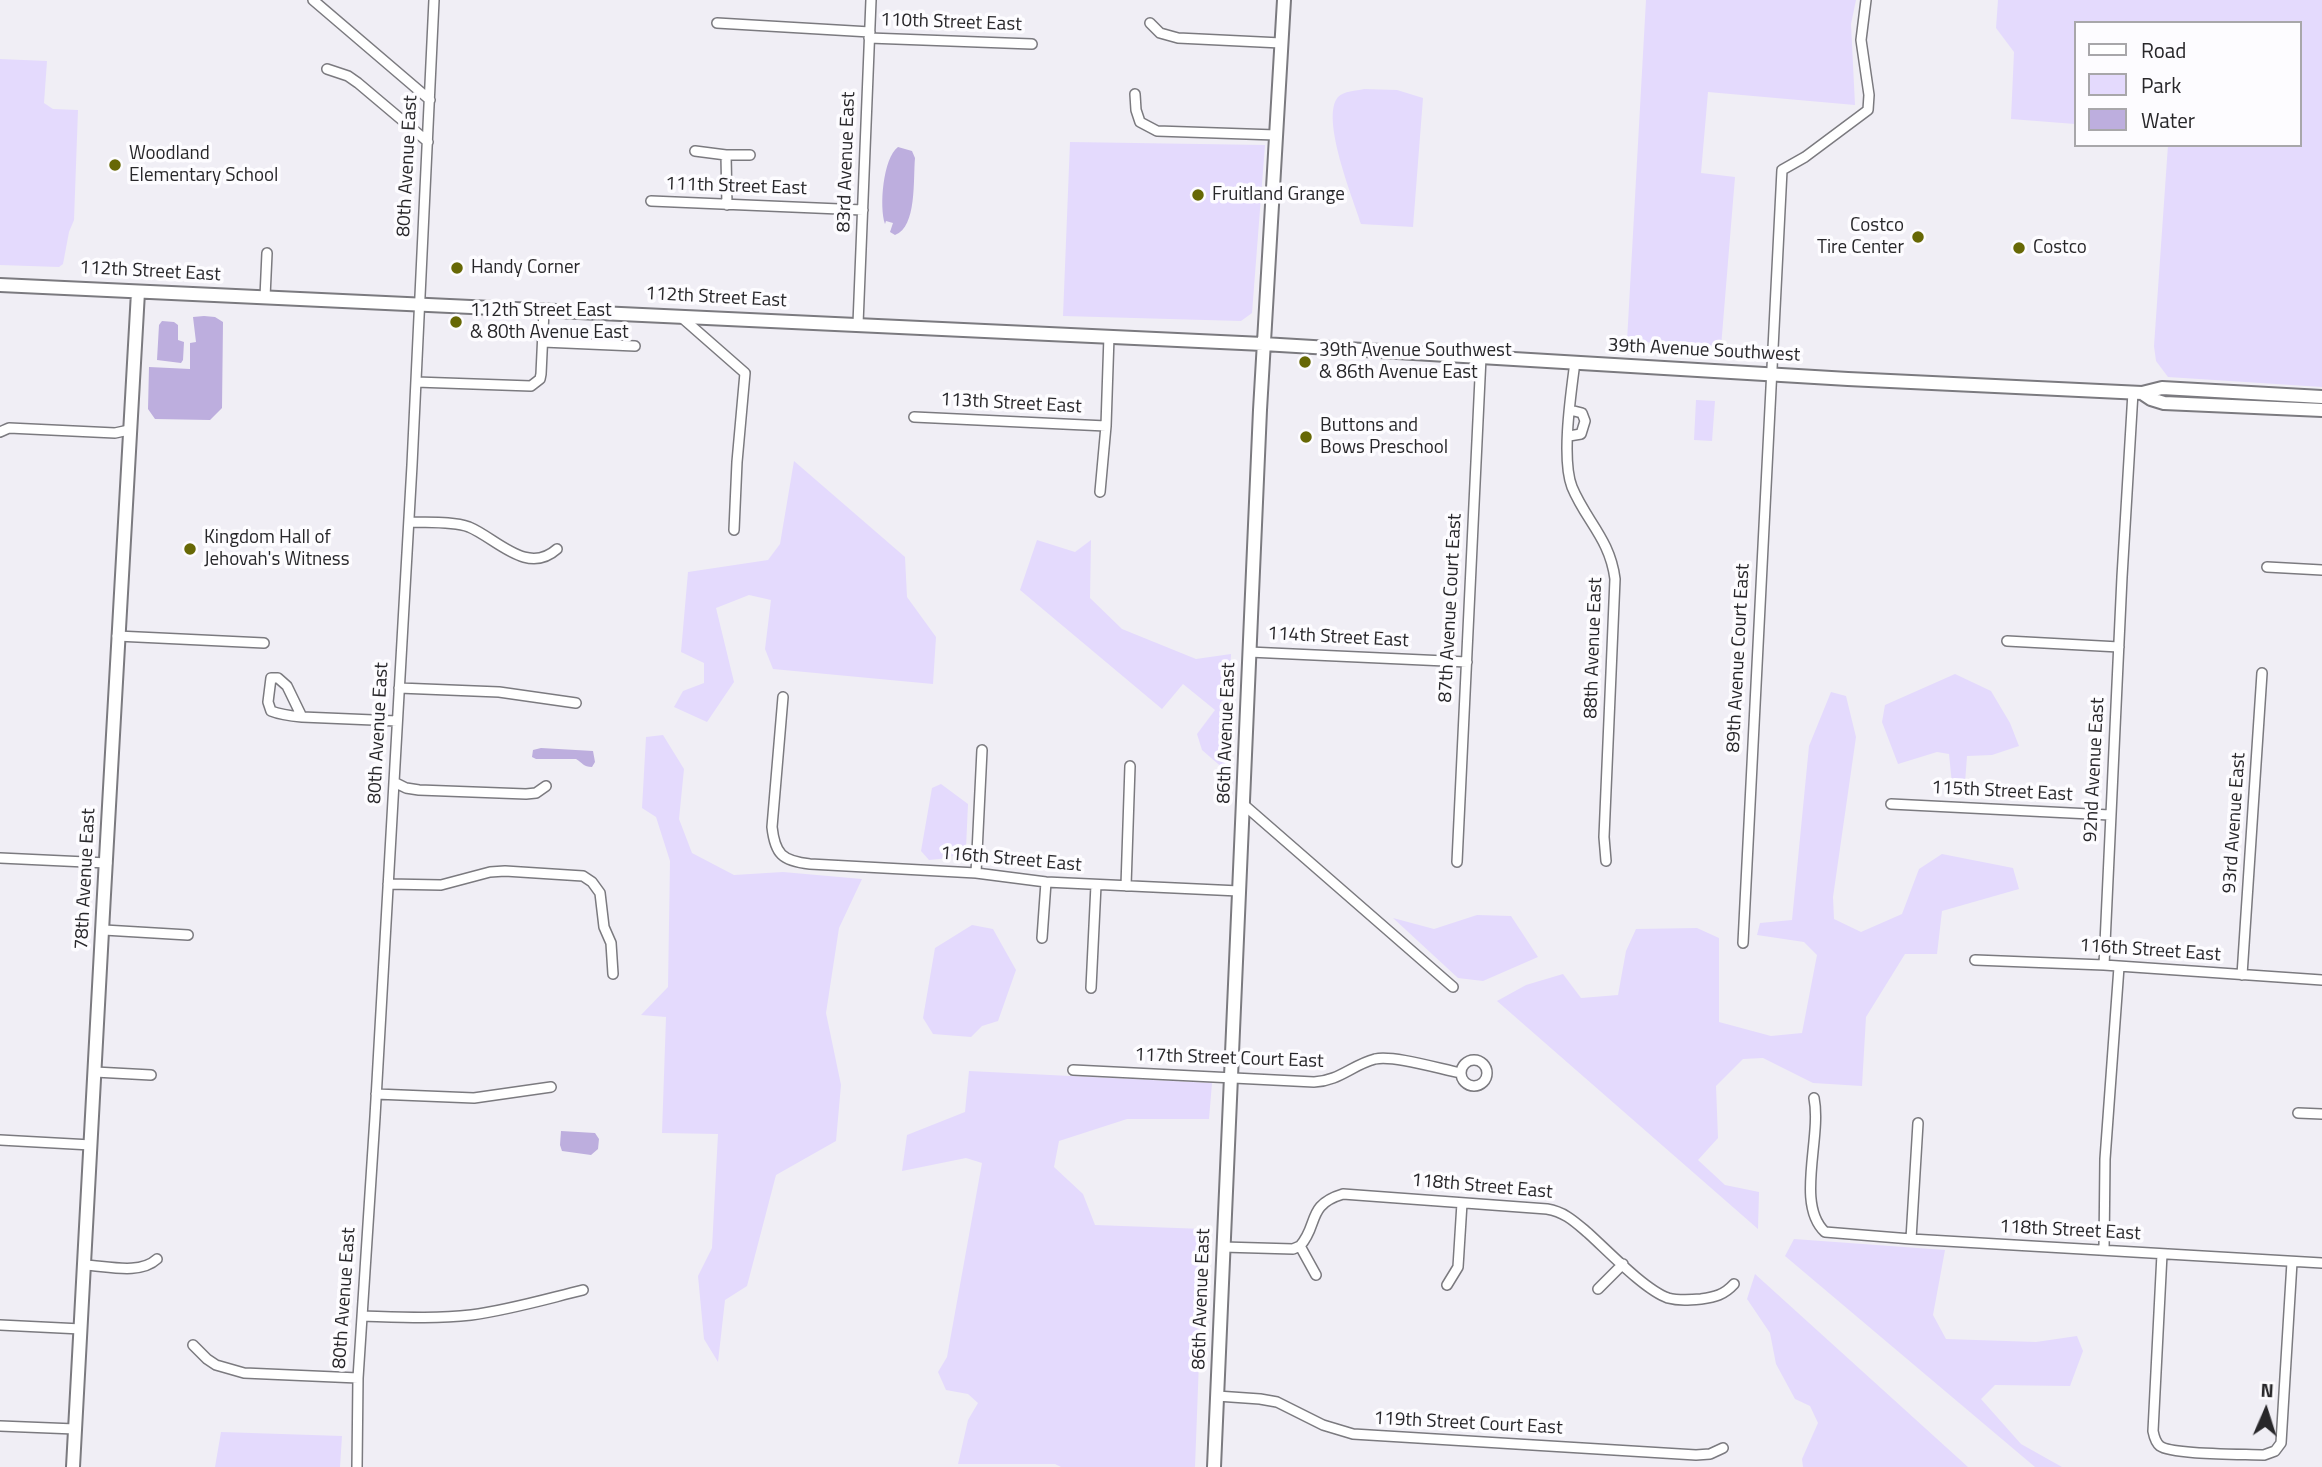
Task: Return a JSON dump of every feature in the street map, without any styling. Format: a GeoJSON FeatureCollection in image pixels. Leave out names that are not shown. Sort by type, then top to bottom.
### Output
{"type":"FeatureCollection","features":[{"type":"Feature","properties":{"kind":"street"},"geometry":{"type":"LineString","coordinates":[[313,0],[430,100]]}},
{"type":"Feature","properties":{"kind":"street","name":"80th Avenue East"},"geometry":{"type":"LineString","coordinates":[[357,1467],[358,1378],[409,522],[434,0]]}},
{"type":"Feature","properties":{"kind":"street","name":"83rd Avenue East"},"geometry":{"type":"LineString","coordinates":[[858,324],[871,0]]}},
{"type":"Feature","properties":{"kind":"street","name":"86th Avenue East"},"geometry":{"type":"LineString","coordinates":[[1214,1467],[1263,344],[1284,0]]}},
{"type":"Feature","properties":{"kind":"street","name":"89th Avenue Court East"},"geometry":{"type":"LineString","coordinates":[[1743,943],[1782,170],[1805,158],[1868,110],[1869,95],[1861,40],[1866,0]]}},
{"type":"Feature","properties":{"kind":"street","name":"110th Street East"},"geometry":{"type":"LineString","coordinates":[[717,23],[1032,44]]}},
{"type":"Feature","properties":{"kind":"street"},"geometry":{"type":"LineString","coordinates":[[1150,23],[1160,33],[1178,38],[1281,43]]}},
{"type":"Feature","properties":{"kind":"street"},"geometry":{"type":"LineString","coordinates":[[327,69],[348,76],[358,83],[428,142]]}},
{"type":"Feature","properties":{"kind":"street"},"geometry":{"type":"LineString","coordinates":[[1135,94],[1140,122],[1157,131],[1276,135]]}},
{"type":"Feature","properties":{"kind":"street"},"geometry":{"type":"LineString","coordinates":[[695,151],[750,155]]}},
{"type":"Feature","properties":{"kind":"street"},"geometry":{"type":"LineString","coordinates":[[726,155],[727,205]]}},
{"type":"Feature","properties":{"kind":"street","name":"111th Street East"},"geometry":{"type":"LineString","coordinates":[[650,201],[863,210]]}},
{"type":"Feature","properties":{"kind":"street"},"geometry":{"type":"LineString","coordinates":[[265,298],[267,253]]}},
{"type":"Feature","properties":{"kind":"street","name":"112th Street East"},"geometry":{"type":"LineString","coordinates":[[0,285],[1263,344]]}},
{"type":"Feature","properties":{"kind":"street","name":"78th Avenue East"},"geometry":{"type":"LineString","coordinates":[[73,1467],[138,292]]}},
{"type":"Feature","properties":{"kind":"street"},"geometry":{"type":"LineString","coordinates":[[416,382],[531,386],[540,379],[541,374],[544,310]]}},
{"type":"Feature","properties":{"kind":"street"},"geometry":{"type":"LineString","coordinates":[[680,316],[745,373],[738,438],[734,530]]}},
{"type":"Feature","properties":{"kind":"street"},"geometry":{"type":"LineString","coordinates":[[1100,492],[1106,426],[1109,336]]}},
{"type":"Feature","properties":{"kind":"street"},"geometry":{"type":"LineString","coordinates":[[543,342],[635,346]]}},
{"type":"Feature","properties":{"kind":"street","name":"39th Avenue Southwest"},"geometry":{"type":"LineString","coordinates":[[1263,344],[2138,393],[2162,388],[2322,397]]}},
{"type":"Feature","properties":{"kind":"street","name":"87th Avenue Court East"},"geometry":{"type":"LineString","coordinates":[[1457,862],[1480,357]]}},
{"type":"Feature","properties":{"kind":"street","name":"88th Avenue East"},"geometry":{"type":"LineString","coordinates":[[1575,362],[1569,436],[1571,484],[1604,541],[1615,579],[1604,837],[1606,861]]}},
{"type":"Feature","properties":{"kind":"street","name":"39th Avenue Southwest"},"geometry":{"type":"LineString","coordinates":[[2138,393],[2164,403],[2322,410]]}},
{"type":"Feature","properties":{"kind":"street","name":"92nd Avenue East"},"geometry":{"type":"LineString","coordinates":[[2104,965],[2122,577],[2138,393]]}},
{"type":"Feature","properties":{"kind":"street"},"geometry":{"type":"LineString","coordinates":[[1569,436],[1581,434],[1585,421],[1581,413],[1570,410]]}},
{"type":"Feature","properties":{"kind":"street","name":"113th Street East"},"geometry":{"type":"LineString","coordinates":[[914,417],[1106,426]]}},
{"type":"Feature","properties":{"kind":"street"},"geometry":{"type":"LineString","coordinates":[[0,432],[9,428],[115,433],[129,430]]}},
{"type":"Feature","properties":{"kind":"street"},"geometry":{"type":"LineString","coordinates":[[409,522],[451,524],[469,528],[501,548],[525,557],[541,558],[557,549]]}},
{"type":"Feature","properties":{"kind":"street"},"geometry":{"type":"LineString","coordinates":[[2267,567],[2322,570]]}},
{"type":"Feature","properties":{"kind":"street"},"geometry":{"type":"LineString","coordinates":[[117,636],[264,643]]}},
{"type":"Feature","properties":{"kind":"street"},"geometry":{"type":"LineString","coordinates":[[2007,641],[2119,647]]}},
{"type":"Feature","properties":{"kind":"street","name":"114th Street East"},"geometry":{"type":"LineString","coordinates":[[1249,652],[1467,662]]}},
{"type":"Feature","properties":{"kind":"street","name":"93rd Avenue East"},"geometry":{"type":"LineString","coordinates":[[2242,975],[2262,673]]}},
{"type":"Feature","properties":{"kind":"street"},"geometry":{"type":"LineString","coordinates":[[302,717],[287,686],[278,678],[271,678],[268,702],[271,711],[288,716],[302,717],[397,721]]}},
{"type":"Feature","properties":{"kind":"street"},"geometry":{"type":"LineString","coordinates":[[399,688],[499,692],[576,703]]}},
{"type":"Feature","properties":{"kind":"street","name":"116th Street East"},"geometry":{"type":"LineString","coordinates":[[783,697],[772,827],[775,846],[781,855],[797,863],[976,873],[990,877],[1046,882],[1239,891]]}},
{"type":"Feature","properties":{"kind":"street"},"geometry":{"type":"LineString","coordinates":[[976,873],[982,750]]}},
{"type":"Feature","properties":{"kind":"street"},"geometry":{"type":"LineString","coordinates":[[1126,886],[1130,766]]}},
{"type":"Feature","properties":{"kind":"street"},"geometry":{"type":"LineString","coordinates":[[394,782],[419,790],[526,794],[536,793],[546,786]]}},
{"type":"Feature","properties":{"kind":"street"},"geometry":{"type":"LineString","coordinates":[[1243,804],[1453,987]]}},
{"type":"Feature","properties":{"kind":"street","name":"115th Street East"},"geometry":{"type":"LineString","coordinates":[[1891,804],[2110,815]]}},
{"type":"Feature","properties":{"kind":"street"},"geometry":{"type":"LineString","coordinates":[[0,858],[107,863]]}},
{"type":"Feature","properties":{"kind":"street"},"geometry":{"type":"LineString","coordinates":[[388,884],[442,885],[505,870],[583,876],[592,882],[600,893],[604,927],[611,943],[613,974]]}},
{"type":"Feature","properties":{"kind":"street"},"geometry":{"type":"LineString","coordinates":[[1042,938],[1046,882]]}},
{"type":"Feature","properties":{"kind":"street"},"geometry":{"type":"LineString","coordinates":[[1091,988],[1096,885]]}},
{"type":"Feature","properties":{"kind":"street"},"geometry":{"type":"LineString","coordinates":[[104,930],[188,935]]}},
{"type":"Feature","properties":{"kind":"street","name":"116th Street East"},"geometry":{"type":"LineString","coordinates":[[1975,960],[2104,965],[2322,980]]}},
{"type":"Feature","properties":{"kind":"street"},"geometry":{"type":"LineString","coordinates":[[2104,1250],[2105,1159],[2119,967]]}},
{"type":"Feature","properties":{"kind":"street","name":"117th Street Court East"},"geometry":{"type":"LineString","coordinates":[[1073,1070],[1322,1082],[1330,1081],[1372,1060],[1388,1058],[1461,1073]]}},
{"type":"Feature","properties":{"kind":"street"},"geometry":{"type":"LineString","coordinates":[[95,1072],[151,1075]]}},
{"type":"Feature","properties":{"kind":"street"},"geometry":{"type":"LineString","coordinates":[[376,1094],[474,1098],[551,1087]]}},
{"type":"Feature","properties":{"kind":"street","name":"118th Street East"},"geometry":{"type":"LineString","coordinates":[[1814,1098],[1817,1112],[1810,1199],[1813,1216],[1825,1232],[2322,1263]]}},
{"type":"Feature","properties":{"kind":"street"},"geometry":{"type":"LineString","coordinates":[[2298,1113],[2322,1114]]}},
{"type":"Feature","properties":{"kind":"street"},"geometry":{"type":"LineString","coordinates":[[1911,1239],[1918,1123]]}},
{"type":"Feature","properties":{"kind":"street"},"geometry":{"type":"LineString","coordinates":[[0,1140],[91,1145]]}},
{"type":"Feature","properties":{"kind":"street","name":"118th Street East"},"geometry":{"type":"LineString","coordinates":[[1300,1246],[1316,1211],[1343,1194],[1547,1209],[1572,1219],[1658,1293],[1672,1299],[1716,1297],[1734,1284]]}},
{"type":"Feature","properties":{"kind":"street"},"geometry":{"type":"LineString","coordinates":[[1447,1285],[1458,1267],[1462,1203]]}},
{"type":"Feature","properties":{"kind":"street"},"geometry":{"type":"LineString","coordinates":[[1223,1247],[1293,1249],[1300,1246],[1317,1275]]}},
{"type":"Feature","properties":{"kind":"street"},"geometry":{"type":"LineString","coordinates":[[2162,1254],[2153,1431],[2154,1438],[2161,1447],[2178,1451],[2264,1455],[2277,1449],[2282,1438],[2292,1262]]}},
{"type":"Feature","properties":{"kind":"street"},"geometry":{"type":"LineString","coordinates":[[85,1265],[141,1268],[157,1259]]}},
{"type":"Feature","properties":{"kind":"street"},"geometry":{"type":"LineString","coordinates":[[1598,1289],[1623,1264]]}},
{"type":"Feature","properties":{"kind":"street"},"geometry":{"type":"LineString","coordinates":[[362,1316],[471,1315],[583,1290]]}},
{"type":"Feature","properties":{"kind":"street"},"geometry":{"type":"LineString","coordinates":[[0,1325],[81,1329]]}},
{"type":"Feature","properties":{"kind":"street"},"geometry":{"type":"LineString","coordinates":[[193,1345],[216,1365],[244,1373],[358,1378]]}},
{"type":"Feature","properties":{"kind":"street","name":"119th Street Court East"},"geometry":{"type":"LineString","coordinates":[[1217,1396],[1277,1402],[1323,1426],[1353,1434],[1696,1455],[1710,1454],[1723,1448]]}},
{"type":"Feature","properties":{"kind":"street"},"geometry":{"type":"LineString","coordinates":[[0,1426],[75,1429]]}},
{"type":"Feature","properties":{"kind":"green space"},"geometry":{"type":"Polygon","coordinates":[[[1646,0],[1856,0],[1851,24],[1855,105],[1708,92],[1701,173],[1735,177],[1721,347],[1627,341],[1646,0]]]}},
{"type":"Feature","properties":{"kind":"green space"},"geometry":{"type":"Polygon","coordinates":[[[1998,0],[2322,0],[2322,387],[2168,377],[2156,361],[2154,346],[2168,147],[2301,147],[2301,21],[2074,21],[2074,124],[2011,119],[2014,52],[1996,28],[1998,0]]]}},
{"type":"Feature","properties":{"kind":"green space"},"geometry":{"type":"Polygon","coordinates":[[[0,59],[47,61],[44,103],[53,109],[78,110],[74,220],[63,264],[59,267],[0,265],[0,59]]]}},
{"type":"Feature","properties":{"kind":"green space"},"geometry":{"type":"Polygon","coordinates":[[[1364,89],[1397,90],[1423,98],[1413,227],[1361,224],[1335,140],[1333,107],[1341,95],[1364,89]]]}},
{"type":"Feature","properties":{"kind":"green space"},"geometry":{"type":"Polygon","coordinates":[[[1070,142],[1265,145],[1252,313],[1241,321],[1063,316],[1070,142]]]}},
{"type":"Feature","properties":{"kind":"green space"},"geometry":{"type":"Polygon","coordinates":[[[1696,400],[1715,401],[1712,441],[1694,440],[1696,400]]]}},
{"type":"Feature","properties":{"kind":"green space"},"geometry":{"type":"Polygon","coordinates":[[[794,461],[905,557],[907,597],[936,637],[933,684],[773,669],[765,649],[771,600],[749,595],[716,608],[734,682],[707,722],[674,707],[683,691],[704,683],[704,663],[681,652],[688,572],[768,560],[780,544],[794,461]]]}},
{"type":"Feature","properties":{"kind":"green space"},"geometry":{"type":"Polygon","coordinates":[[[1037,540],[1075,552],[1091,540],[1090,598],[1122,629],[1196,659],[1231,654],[1225,770],[1202,750],[1197,734],[1215,710],[1183,684],[1162,709],[1020,590],[1037,540]]]}},
{"type":"Feature","properties":{"kind":"green space"},"geometry":{"type":"Polygon","coordinates":[[[1955,674],[1991,691],[2010,723],[2019,746],[1992,755],[1967,756],[1965,783],[1979,785],[1979,796],[1953,794],[1949,754],[1937,752],[1898,764],[1882,722],[1885,705],[1955,674]]]}},
{"type":"Feature","properties":{"kind":"green space"},"geometry":{"type":"Polygon","coordinates":[[[1831,692],[1846,696],[1856,737],[1833,897],[1834,919],[1861,932],[1902,914],[1919,869],[1942,854],[2013,868],[2019,889],[1942,911],[1937,954],[1905,954],[1866,1017],[1862,1086],[1813,1083],[1763,1058],[1743,1059],[1716,1086],[1718,1138],[1698,1160],[1725,1185],[1759,1192],[1758,1229],[1497,1001],[1526,985],[1563,974],[1581,998],[1618,995],[1626,951],[1636,929],[1697,928],[1719,938],[1719,1022],[1771,1036],[1802,1033],[1817,955],[1804,942],[1757,935],[1760,923],[1792,920],[1809,746],[1831,692]]]}},
{"type":"Feature","properties":{"kind":"green space"},"geometry":{"type":"Polygon","coordinates":[[[663,735],[684,769],[679,819],[692,853],[734,875],[783,872],[862,879],[839,928],[826,1013],[841,1085],[836,1141],[776,1175],[747,1286],[725,1300],[718,1362],[704,1339],[698,1276],[712,1248],[718,1134],[662,1133],[666,1017],[641,1015],[668,987],[670,861],[656,817],[642,808],[646,737],[663,735]]]}},
{"type":"Feature","properties":{"kind":"green space"},"geometry":{"type":"Polygon","coordinates":[[[941,784],[968,804],[966,848],[949,858],[929,860],[921,851],[932,788],[941,784]]]}},
{"type":"Feature","properties":{"kind":"green space"},"geometry":{"type":"Polygon","coordinates":[[[1477,915],[1511,916],[1538,957],[1483,981],[1458,978],[1393,918],[1434,929],[1477,915]]]}},
{"type":"Feature","properties":{"kind":"green space"},"geometry":{"type":"Polygon","coordinates":[[[972,925],[993,929],[1016,970],[998,1021],[982,1026],[971,1037],[933,1034],[923,1018],[935,948],[972,925]]]}},
{"type":"Feature","properties":{"kind":"green space"},"geometry":{"type":"Polygon","coordinates":[[[969,1071],[1212,1083],[1209,1119],[1127,1119],[1059,1141],[1054,1167],[1083,1194],[1095,1225],[1204,1229],[1195,1467],[958,1464],[968,1420],[978,1403],[968,1394],[946,1390],[938,1372],[947,1357],[982,1163],[966,1158],[902,1171],[907,1135],[965,1112],[969,1071]]]}},
{"type":"Feature","properties":{"kind":"green space"},"geometry":{"type":"Polygon","coordinates":[[[1794,1239],[1945,1250],[1933,1315],[1946,1339],[2036,1342],[2077,1336],[2083,1351],[2070,1386],[1995,1385],[1981,1399],[2021,1444],[2062,1467],[2035,1467],[1785,1256],[1794,1239]]]}},
{"type":"Feature","properties":{"kind":"green space"},"geometry":{"type":"Polygon","coordinates":[[[1755,1274],[1968,1467],[1803,1467],[1802,1459],[1818,1423],[1810,1406],[1795,1399],[1776,1364],[1770,1333],[1747,1299],[1755,1274]]]}},
{"type":"Feature","properties":{"kind":"green space"},"geometry":{"type":"Polygon","coordinates":[[[221,1432],[342,1436],[340,1467],[215,1467],[221,1432]]]}},
{"type":"Feature","properties":{"kind":"water"},"geometry":{"type":"Polygon","coordinates":[[[898,147],[912,151],[915,158],[914,189],[907,223],[895,235],[890,232],[893,223],[886,221],[885,224],[883,195],[889,161],[898,147]]]}},
{"type":"Feature","properties":{"kind":"water"},"geometry":{"type":"Polygon","coordinates":[[[193,317],[215,317],[223,322],[222,408],[210,420],[155,419],[148,409],[149,367],[190,369],[190,343],[196,342],[193,317]]]}},
{"type":"Feature","properties":{"kind":"water"},"geometry":{"type":"Polygon","coordinates":[[[162,321],[178,325],[178,340],[184,342],[181,363],[157,360],[159,325],[162,321]]]}},
{"type":"Feature","properties":{"kind":"water"},"geometry":{"type":"Polygon","coordinates":[[[541,748],[593,751],[595,762],[589,767],[576,759],[532,757],[533,750],[541,748]]]}},
{"type":"Feature","properties":{"kind":"water"},"geometry":{"type":"Polygon","coordinates":[[[561,1131],[595,1133],[599,1139],[598,1149],[591,1155],[562,1151],[561,1131]]]}},
{"type":"Feature","properties":{"kind":"place","name":"Woodland Elementary School"},"geometry":{"type":"Point","coordinates":[115,165]}},
{"type":"Feature","properties":{"kind":"place","name":"Fruitland Grange"},"geometry":{"type":"Point","coordinates":[1198,195]}},
{"type":"Feature","properties":{"kind":"place","name":"Costco Tire Center"},"geometry":{"type":"Point","coordinates":[1918,237]}},
{"type":"Feature","properties":{"kind":"place","name":"Costco"},"geometry":{"type":"Point","coordinates":[2019,248]}},
{"type":"Feature","properties":{"kind":"place","name":"Handy Corner"},"geometry":{"type":"Point","coordinates":[457,268]}},
{"type":"Feature","properties":{"kind":"place","name":"112th Street East & 80th Avenue East"},"geometry":{"type":"Point","coordinates":[456,322]}},
{"type":"Feature","properties":{"kind":"place","name":"39th Avenue Southwest & 86th Avenue East"},"geometry":{"type":"Point","coordinates":[1305,362]}},
{"type":"Feature","properties":{"kind":"place","name":"Buttons and Bows Preschool"},"geometry":{"type":"Point","coordinates":[1306,437]}},
{"type":"Feature","properties":{"kind":"place","name":"Kingdom Hall of Jehovah's Witness"},"geometry":{"type":"Point","coordinates":[190,549]}}]}
